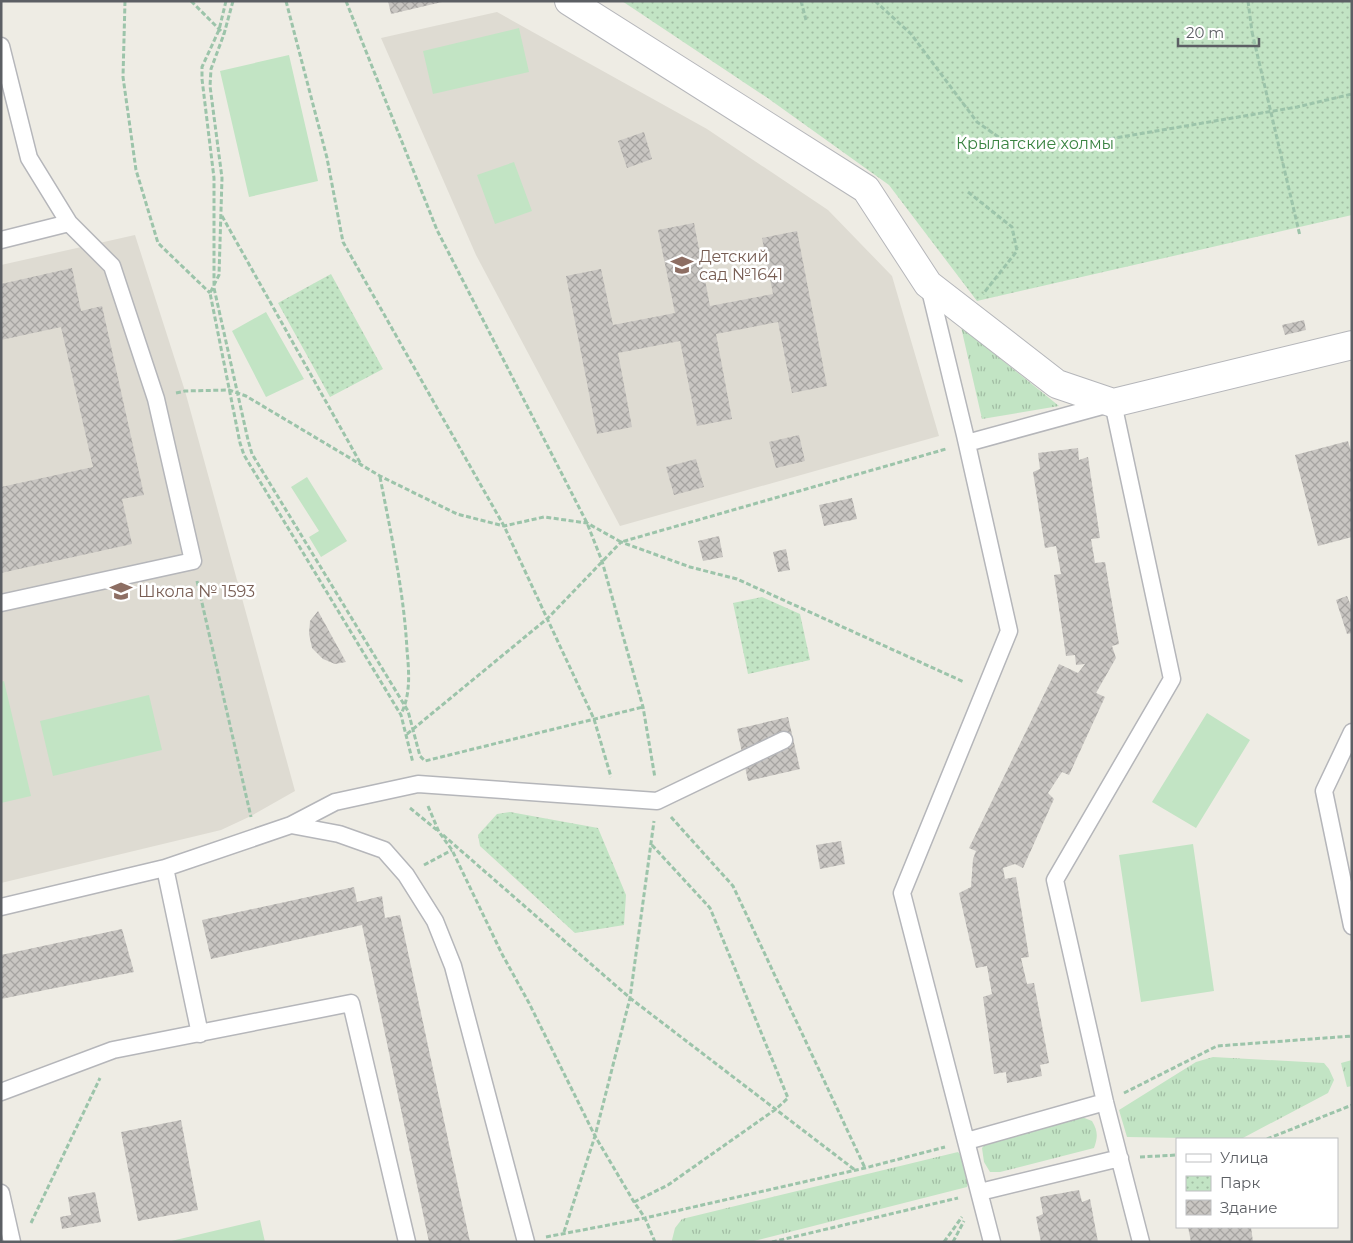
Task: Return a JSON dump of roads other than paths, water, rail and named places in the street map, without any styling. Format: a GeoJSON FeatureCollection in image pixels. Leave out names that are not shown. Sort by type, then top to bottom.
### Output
{"type":"FeatureCollection","features":[{"type":"Feature","properties":{"kind":"street"},"geometry":{"type":"LineString","coordinates":[[569,1],[866,189],[928,284],[1057,384],[1113,404],[1352,345]]}},
{"type":"Feature","properties":{"kind":"lane"},"geometry":{"type":"LineString","coordinates":[[1,46],[29,158],[70,223],[112,266],[156,398],[193,561],[1,603]]}},
{"type":"Feature","properties":{"kind":"lane"},"geometry":{"type":"LineString","coordinates":[[1,240],[70,223]]}},
{"type":"Feature","properties":{"kind":"lane"},"geometry":{"type":"LineString","coordinates":[[928,284],[967,443],[1009,631],[902,893],[992,1242]]}},
{"type":"Feature","properties":{"kind":"lane"},"geometry":{"type":"LineString","coordinates":[[967,443],[1113,404],[1172,679],[1055,880],[1105,1102],[1141,1242]]}},
{"type":"Feature","properties":{"kind":"lane"},"geometry":{"type":"LineString","coordinates":[[1352,732],[1324,791],[1352,926]]}},
{"type":"Feature","properties":{"kind":"lane"},"geometry":{"type":"LineString","coordinates":[[1,907],[165,868],[291,825],[335,802],[387,790],[418,784],[657,801],[784,740]]}},
{"type":"Feature","properties":{"kind":"lane"},"geometry":{"type":"LineString","coordinates":[[291,825],[339,834],[384,850],[406,875],[435,921],[453,966],[526,1242]]}},
{"type":"Feature","properties":{"kind":"lane"},"geometry":{"type":"LineString","coordinates":[[165,868],[200,1034]]}},
{"type":"Feature","properties":{"kind":"lane"},"geometry":{"type":"LineString","coordinates":[[1,1092],[113,1050],[351,1003],[407,1242]]}},
{"type":"Feature","properties":{"kind":"lane"},"geometry":{"type":"LineString","coordinates":[[967,1141],[1105,1102]]}},
{"type":"Feature","properties":{"kind":"lane"},"geometry":{"type":"LineString","coordinates":[[980,1192],[1120,1158]]}},
{"type":"Feature","properties":{"kind":"lane"},"geometry":{"type":"LineString","coordinates":[[1,1193],[12,1242]]}},
{"type":"Feature","properties":{"kind":"place","name":"Детский сад №1641"},"geometry":{"type":"Point","coordinates":[682,265]}},
{"type":"Feature","properties":{"kind":"place","name":"Школа № 1593"},"geometry":{"type":"Point","coordinates":[121,591]}},
{"type":"Feature","properties":{"kind":"park label","name":"Крылатские холмы"},"geometry":{"type":"Point","coordinates":[1035,143]}}]}
